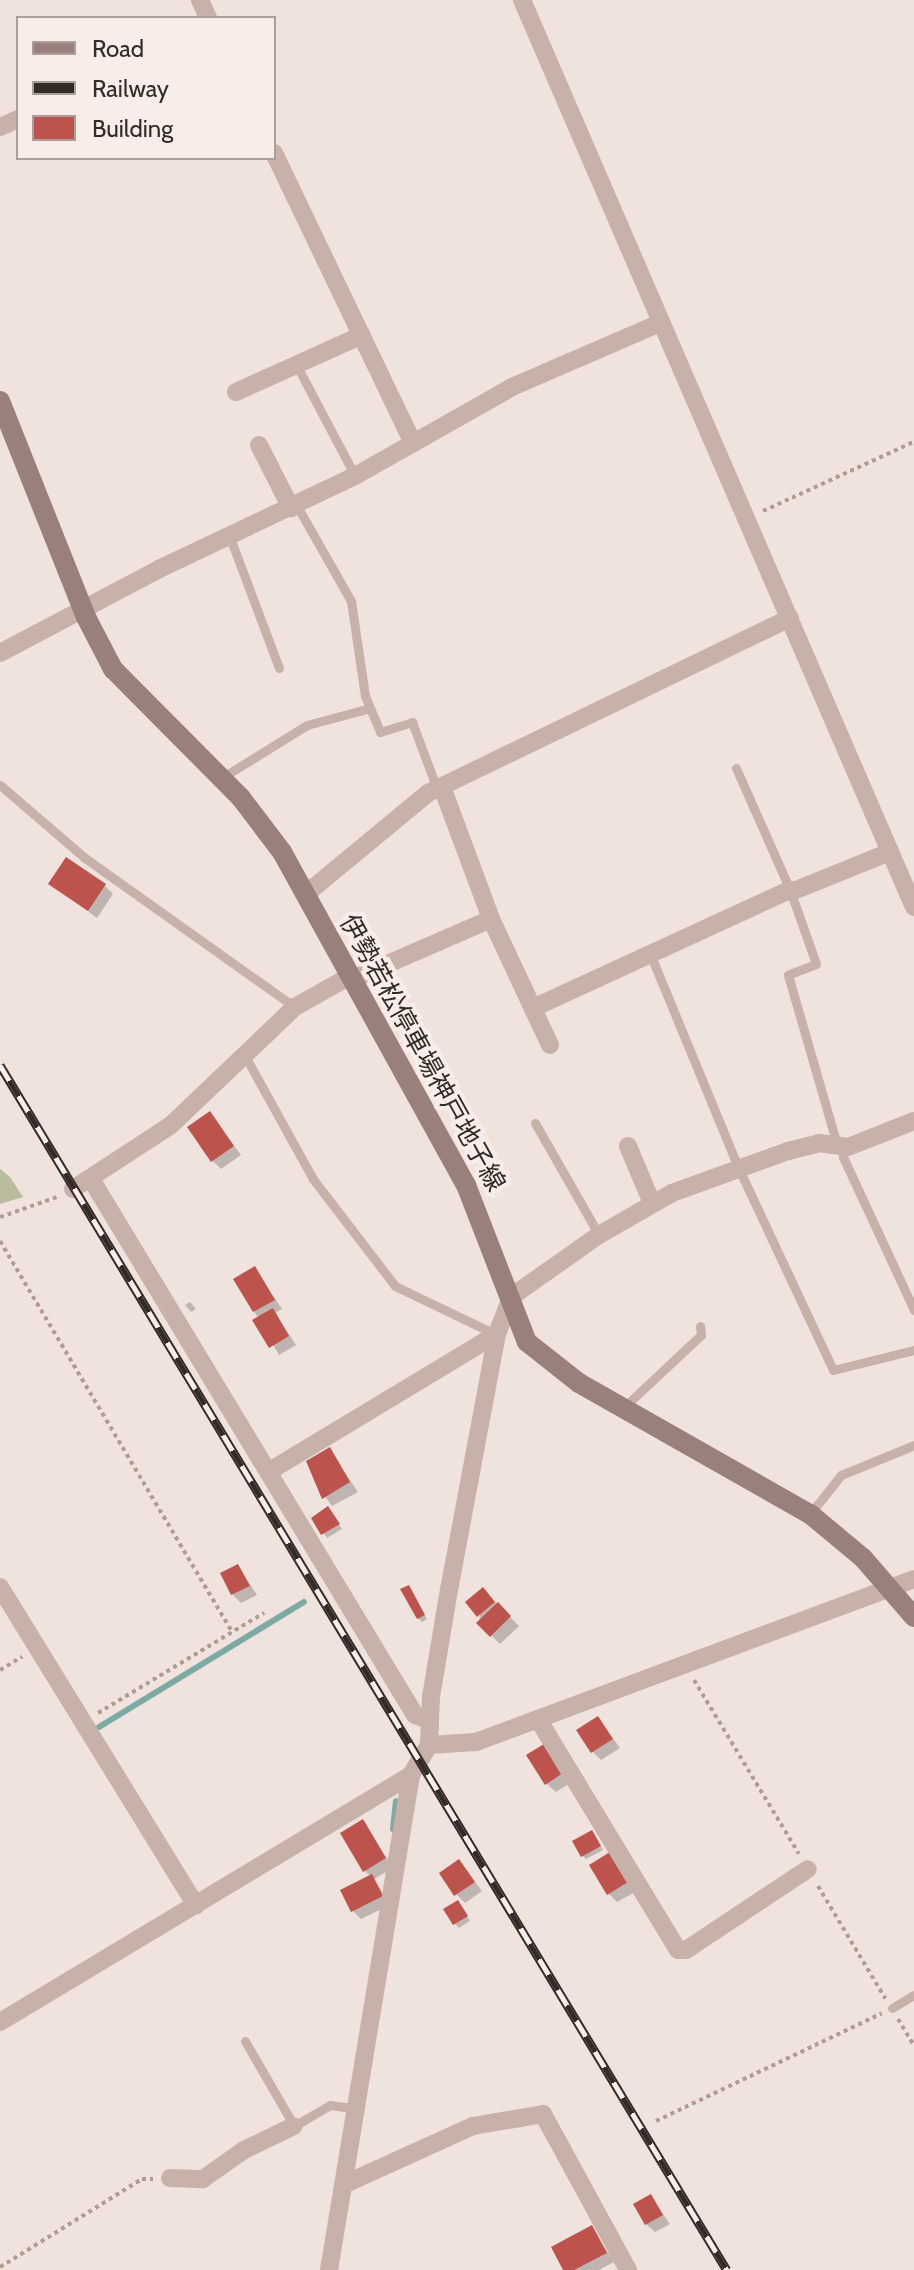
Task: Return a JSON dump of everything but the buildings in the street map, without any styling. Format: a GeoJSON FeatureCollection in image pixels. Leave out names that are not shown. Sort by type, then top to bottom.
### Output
{"type":"FeatureCollection","features":[{"type":"Feature","properties":{"kind":"main road","name":"伊勢若松停車場神戸地子線"},"geometry":{"type":"LineString","coordinates":[[0,401],[84,608],[124,684],[259,819],[306,894],[466,1185],[527,1342],[546,1362],[810,1514],[891,1588],[914,1617]]}},
{"type":"Feature","properties":{"kind":"street"},"geometry":{"type":"LineString","coordinates":[[522,0],[914,907]]}},
{"type":"Feature","properties":{"kind":"street"},"geometry":{"type":"LineString","coordinates":[[276,157],[413,443]]}},
{"type":"Feature","properties":{"kind":"street"},"geometry":{"type":"LineString","coordinates":[[0,653],[229,535],[355,476],[512,387],[662,322]]}},
{"type":"Feature","properties":{"kind":"street"},"geometry":{"type":"LineString","coordinates":[[236,392],[362,335]]}},
{"type":"Feature","properties":{"kind":"street"},"geometry":{"type":"LineString","coordinates":[[259,445],[294,507]]}},
{"type":"Feature","properties":{"kind":"street"},"geometry":{"type":"LineString","coordinates":[[306,894],[407,806],[790,618]]}},
{"type":"Feature","properties":{"kind":"street"},"geometry":{"type":"LineString","coordinates":[[439,788],[491,919],[550,1045]]}},
{"type":"Feature","properties":{"kind":"street"},"geometry":{"type":"LineString","coordinates":[[533,1008],[791,891],[890,852]]}},
{"type":"Feature","properties":{"kind":"street"},"geometry":{"type":"LineString","coordinates":[[73,1189],[171,1125],[295,1007],[351,978],[491,919]]}},
{"type":"Feature","properties":{"kind":"street"},"geometry":{"type":"LineString","coordinates":[[329,2270],[411,1775],[429,1745],[430,1721],[497,1334],[511,1297],[599,1235],[652,1203],[738,1167],[819,1143],[840,1146],[914,1121]]}},
{"type":"Feature","properties":{"kind":"street"},"geometry":{"type":"LineString","coordinates":[[628,1146],[652,1203]]}},
{"type":"Feature","properties":{"kind":"street"},"geometry":{"type":"LineString","coordinates":[[91,1179],[415,1715],[430,1721]]}},
{"type":"Feature","properties":{"kind":"street"},"geometry":{"type":"LineString","coordinates":[[268,1472],[497,1334]]}},
{"type":"Feature","properties":{"kind":"street"},"geometry":{"type":"LineString","coordinates":[[429,1745],[476,1742],[914,1579]]}},
{"type":"Feature","properties":{"kind":"street"},"geometry":{"type":"LineString","coordinates":[[0,1587],[196,1906]]}},
{"type":"Feature","properties":{"kind":"street"},"geometry":{"type":"LineString","coordinates":[[538,1719],[678,1950],[686,1950],[808,1869]]}},
{"type":"Feature","properties":{"kind":"street"},"geometry":{"type":"LineString","coordinates":[[0,2022],[411,1775]]}},
{"type":"Feature","properties":{"kind":"street"},"geometry":{"type":"LineString","coordinates":[[345,2184],[473,2126],[543,2114],[628,2270]]}},
{"type":"Feature","properties":{"kind":"street"},"geometry":{"type":"LineString","coordinates":[[170,2178],[203,2179],[244,2150],[294,2126]]}},
{"type":"Feature","properties":{"kind":"lane"},"geometry":{"type":"LineString","coordinates":[[297,366],[355,476]]}},
{"type":"Feature","properties":{"kind":"lane"},"geometry":{"type":"LineString","coordinates":[[294,507],[351,601],[370,708],[380,732],[412,722],[439,788]]}},
{"type":"Feature","properties":{"kind":"lane"},"geometry":{"type":"LineString","coordinates":[[229,535],[279,668]]}},
{"type":"Feature","properties":{"kind":"lane"},"geometry":{"type":"LineString","coordinates":[[221,778],[307,725],[370,708]]}},
{"type":"Feature","properties":{"kind":"lane"},"geometry":{"type":"LineString","coordinates":[[736,768],[791,891],[816,964],[788,975],[843,1157],[914,1310]]}},
{"type":"Feature","properties":{"kind":"lane"},"geometry":{"type":"LineString","coordinates":[[0,785],[85,858],[295,1007]]}},
{"type":"Feature","properties":{"kind":"lane"},"geometry":{"type":"LineString","coordinates":[[651,956],[738,1167],[833,1370],[914,1350]]}},
{"type":"Feature","properties":{"kind":"lane"},"geometry":{"type":"LineString","coordinates":[[244,1054],[313,1179],[400,1292],[497,1334]]}},
{"type":"Feature","properties":{"kind":"lane"},"geometry":{"type":"LineString","coordinates":[[535,1123],[599,1235]]}},
{"type":"Feature","properties":{"kind":"lane"},"geometry":{"type":"LineString","coordinates":[[623,1408],[701,1335],[700,1326]]}},
{"type":"Feature","properties":{"kind":"lane"},"geometry":{"type":"LineString","coordinates":[[810,1514],[841,1475],[914,1445]]}},
{"type":"Feature","properties":{"kind":"lane"},"geometry":{"type":"LineString","coordinates":[[892,2008],[914,1995]]}},
{"type":"Feature","properties":{"kind":"lane"},"geometry":{"type":"LineString","coordinates":[[245,2041],[294,2126],[330,2105],[357,2109]]}},
{"type":"Feature","properties":{"kind":"path"},"geometry":{"type":"LineString","coordinates":[[746,518],[914,442]]}},
{"type":"Feature","properties":{"kind":"path"},"geometry":{"type":"LineString","coordinates":[[0,1217],[73,1189]]}},
{"type":"Feature","properties":{"kind":"path"},"geometry":{"type":"LineString","coordinates":[[0,1241],[232,1632]]}},
{"type":"Feature","properties":{"kind":"path"},"geometry":{"type":"LineString","coordinates":[[83,1722],[264,1613]]}},
{"type":"Feature","properties":{"kind":"path"},"geometry":{"type":"LineString","coordinates":[[0,1670],[38,1648]]}},
{"type":"Feature","properties":{"kind":"path"},"geometry":{"type":"LineString","coordinates":[[656,2121],[892,2008]]}},
{"type":"Feature","properties":{"kind":"path"},"geometry":{"type":"LineString","coordinates":[[0,2267],[142,2179],[170,2178]]}},
{"type":"Feature","properties":{"kind":"green space"},"geometry":{"type":"Polygon","coordinates":[[[0,1169],[10,1177],[23,1197],[0,1204],[0,1169]]]}},
{"type":"Feature","properties":{"kind":"waterway"},"geometry":{"type":"LineString","coordinates":[[99,1727],[304,1602]]}},
{"type":"Feature","properties":{"kind":"waterway"},"geometry":{"type":"LineString","coordinates":[[393,1829],[396,1801]]}},
{"type":"Feature","properties":{"kind":"railway"},"geometry":{"type":"LineString","coordinates":[[0,1065],[727,2270]]}}]}
